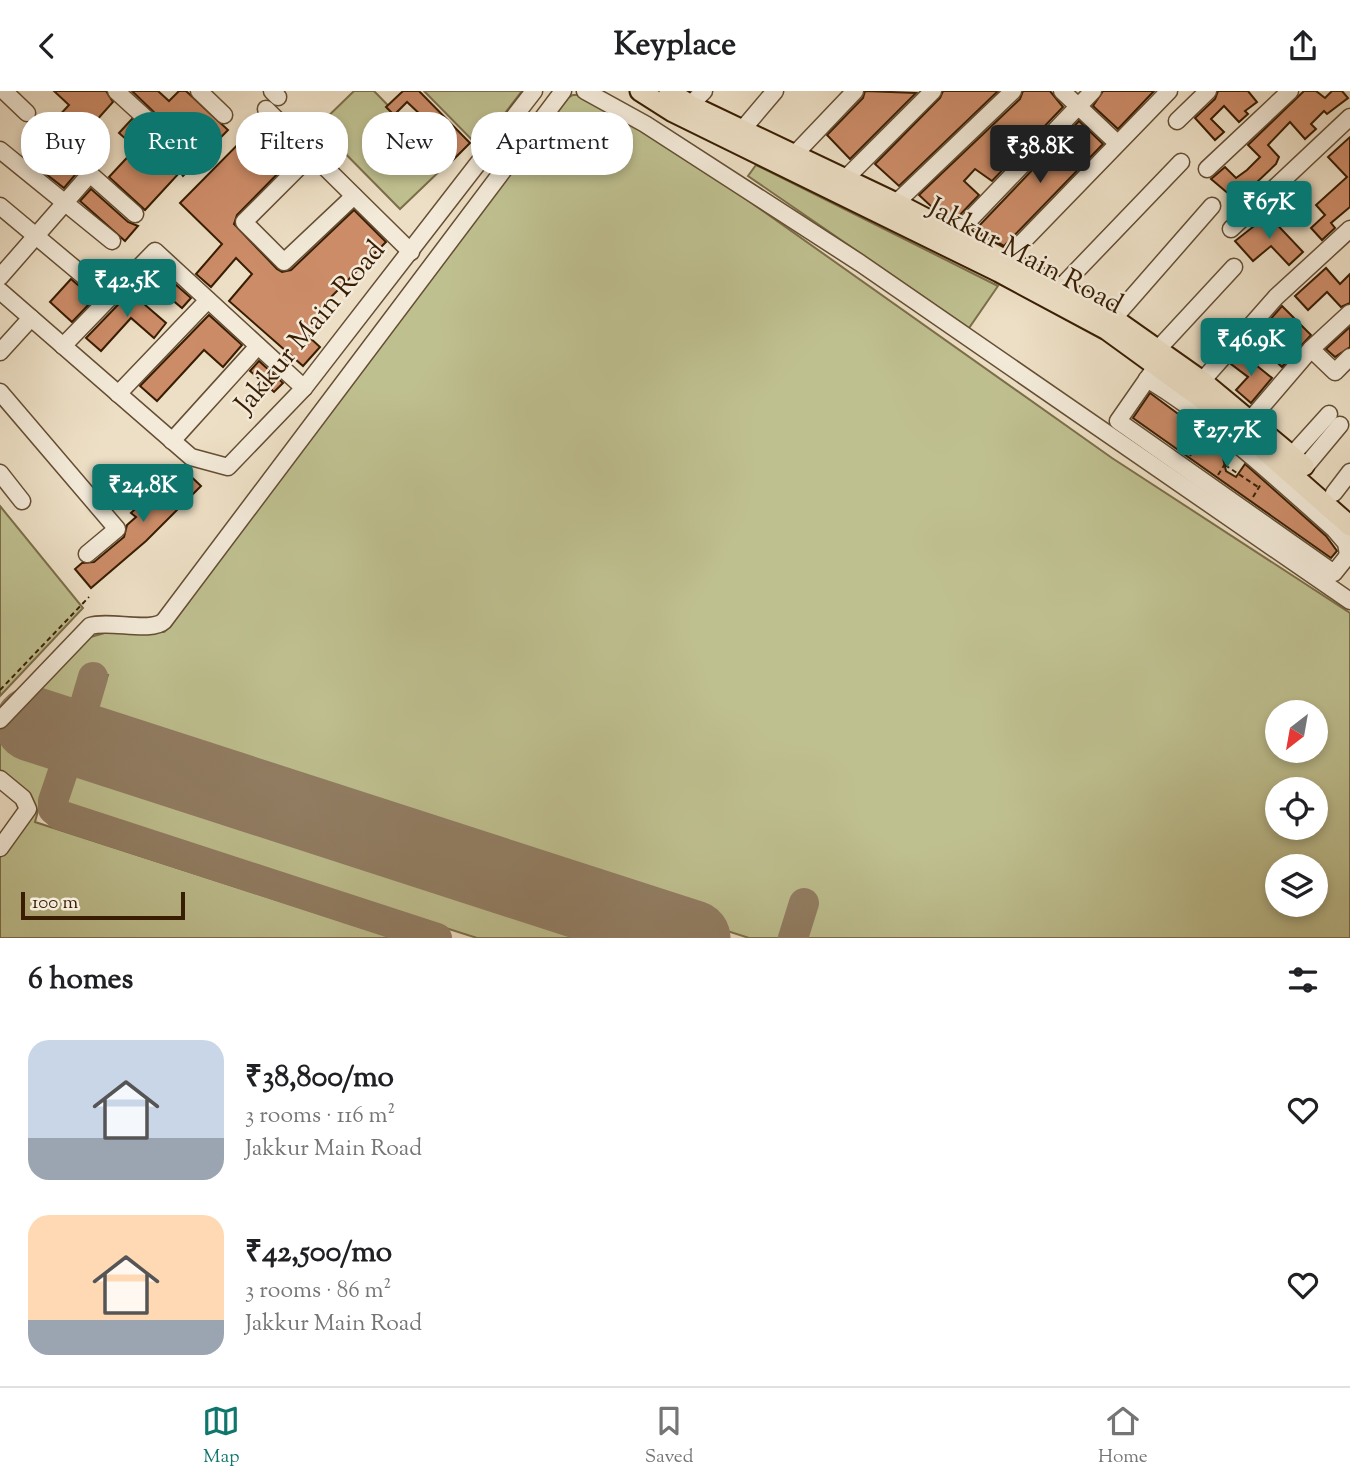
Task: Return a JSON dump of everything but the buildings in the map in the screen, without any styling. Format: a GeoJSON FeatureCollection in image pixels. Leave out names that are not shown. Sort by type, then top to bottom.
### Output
{"type":"FeatureCollection","features":[{"type":"Feature","properties":{"kind":"main road","name":"Jakkur Main Road"},"geometry":{"type":"LineString","coordinates":[[640,91],[673,112],[1002,266],[1060,288],[1114,318],[1154,364],[1202,381],[1251,419],[1298,466],[1350,526]]}},
{"type":"Feature","properties":{"kind":"main road","name":"Jakkur Main Road"},"geometry":{"type":"LineString","coordinates":[[669,91],[697,98],[742,130],[956,234],[1154,364],[1298,466],[1350,508]]}},
{"type":"Feature","properties":{"kind":"street"},"geometry":{"type":"LineString","coordinates":[[4,91],[26,112]]}},
{"type":"Feature","properties":{"kind":"street"},"geometry":{"type":"LineString","coordinates":[[116,91],[139,112]]}},
{"type":"Feature","properties":{"kind":"street"},"geometry":{"type":"LineString","coordinates":[[199,91],[224,115]]}},
{"type":"Feature","properties":{"kind":"street","name":"Jakkur Main Road"},"geometry":{"type":"LineString","coordinates":[[0,291],[191,457],[228,467],[304,388],[534,91]]}},
{"type":"Feature","properties":{"kind":"street"},"geometry":{"type":"LineString","coordinates":[[0,720],[90,626],[105,623],[155,627],[164,621],[563,91]]}},
{"type":"Feature","properties":{"kind":"street"},"geometry":{"type":"LineString","coordinates":[[585,91],[645,124],[860,263],[1350,601]]}},
{"type":"Feature","properties":{"kind":"street"},"geometry":{"type":"LineString","coordinates":[[742,130],[775,91]]}},
{"type":"Feature","properties":{"kind":"street"},"geometry":{"type":"LineString","coordinates":[[794,155],[855,91]]}},
{"type":"Feature","properties":{"kind":"street"},"geometry":{"type":"LineString","coordinates":[[845,179],[933,91]]}},
{"type":"Feature","properties":{"kind":"street"},"geometry":{"type":"LineString","coordinates":[[896,204],[1013,91]]}},
{"type":"Feature","properties":{"kind":"street"},"geometry":{"type":"LineString","coordinates":[[1062,91],[1116,142]]}},
{"type":"Feature","properties":{"kind":"street"},"geometry":{"type":"LineString","coordinates":[[956,234],[1093,91]]}},
{"type":"Feature","properties":{"kind":"street"},"geometry":{"type":"LineString","coordinates":[[1002,266],[1116,142],[1169,91]]}},
{"type":"Feature","properties":{"kind":"street"},"geometry":{"type":"LineString","coordinates":[[1178,121],[1208,91]]}},
{"type":"Feature","properties":{"kind":"street"},"geometry":{"type":"LineString","coordinates":[[1207,169],[1290,91]]}},
{"type":"Feature","properties":{"kind":"street"},"geometry":{"type":"LineString","coordinates":[[266,109],[269,112]]}},
{"type":"Feature","properties":{"kind":"street"},"geometry":{"type":"LineString","coordinates":[[1231,229],[1350,117]]}},
{"type":"Feature","properties":{"kind":"street"},"geometry":{"type":"LineString","coordinates":[[0,150],[113,241]]}},
{"type":"Feature","properties":{"kind":"street"},"geometry":{"type":"LineString","coordinates":[[1060,288],[1181,162]]}},
{"type":"Feature","properties":{"kind":"street"},"geometry":{"type":"LineString","coordinates":[[0,277],[90,174],[135,214]]}},
{"type":"Feature","properties":{"kind":"street"},"geometry":{"type":"LineString","coordinates":[[291,175],[244,222],[284,262],[354,196]]}},
{"type":"Feature","properties":{"kind":"street"},"geometry":{"type":"LineString","coordinates":[[333,175],[411,252]]}},
{"type":"Feature","properties":{"kind":"street"},"geometry":{"type":"LineString","coordinates":[[0,206],[110,298]]}},
{"type":"Feature","properties":{"kind":"street"},"geometry":{"type":"LineString","coordinates":[[1114,318],[1212,206]]}},
{"type":"Feature","properties":{"kind":"street"},"geometry":{"type":"LineString","coordinates":[[1202,381],[1276,297],[1350,229]]}},
{"type":"Feature","properties":{"kind":"street"},"geometry":{"type":"LineString","coordinates":[[63,346],[155,251],[304,388]]}},
{"type":"Feature","properties":{"kind":"street"},"geometry":{"type":"LineString","coordinates":[[1154,364],[1213,424],[1270,472],[1346,543],[1349,554],[1334,573],[1181,468],[1118,421],[1154,364],[1234,267]]}},
{"type":"Feature","properties":{"kind":"street"},"geometry":{"type":"LineString","coordinates":[[118,394],[208,299]]}},
{"type":"Feature","properties":{"kind":"street"},"geometry":{"type":"LineString","coordinates":[[1251,419],[1311,349],[1350,313]]}},
{"type":"Feature","properties":{"kind":"street"},"geometry":{"type":"LineString","coordinates":[[0,352],[31,318]]}},
{"type":"Feature","properties":{"kind":"street"},"geometry":{"type":"LineString","coordinates":[[172,441],[258,346]]}},
{"type":"Feature","properties":{"kind":"street"},"geometry":{"type":"LineString","coordinates":[[1311,349],[1335,372],[1350,356]]}},
{"type":"Feature","properties":{"kind":"street"},"geometry":{"type":"LineString","coordinates":[[3,401],[117,529],[87,554]]}},
{"type":"Feature","properties":{"kind":"street"},"geometry":{"type":"LineString","coordinates":[[1298,466],[1334,419]]}},
{"type":"Feature","properties":{"kind":"street"},"geometry":{"type":"LineString","coordinates":[[1334,493],[1350,472]]}},
{"type":"Feature","properties":{"kind":"street"},"geometry":{"type":"LineString","coordinates":[[0,473],[22,501]]}},
{"type":"Feature","properties":{"kind":"street"},"geometry":{"type":"LineString","coordinates":[[0,779],[27,802],[28,809],[0,848]]}},
{"type":"Feature","properties":{"kind":"path"},"geometry":{"type":"LineString","coordinates":[[1181,468],[1213,424]]}},
{"type":"Feature","properties":{"kind":"path"},"geometry":{"type":"LineString","coordinates":[[1210,487],[1237,444]]}},
{"type":"Feature","properties":{"kind":"path"},"geometry":{"type":"LineString","coordinates":[[1224,464],[1259,488]]}},
{"type":"Feature","properties":{"kind":"path"},"geometry":{"type":"LineString","coordinates":[[1244,510],[1270,472]]}},
{"type":"Feature","properties":{"kind":"path"},"geometry":{"type":"LineString","coordinates":[[0,690],[89,597]]}},
{"type":"Feature","properties":{"kind":"green space"},"geometry":{"type":"Polygon","coordinates":[[[354,91],[374,91],[394,112],[362,112],[362,171],[348,156],[348,112],[332,112],[354,91]]]}},
{"type":"Feature","properties":{"kind":"green space"},"geometry":{"type":"Polygon","coordinates":[[[424,91],[522,91],[506,112],[471,112],[471,139],[457,125],[457,112],[445,112],[424,91]]]}},
{"type":"Feature","properties":{"kind":"green space"},"geometry":{"type":"Polygon","coordinates":[[[581,95],[611,112],[556,112],[566,99],[581,95]]]}},
{"type":"Feature","properties":{"kind":"green space"},"geometry":{"type":"Polygon","coordinates":[[[633,125],[674,148],[1112,458],[1350,613],[1350,938],[806,938],[816,906],[794,898],[779,938],[749,938],[96,728],[92,721],[108,675],[83,670],[68,717],[34,709],[23,742],[39,746],[51,763],[35,822],[394,938],[0,938],[0,854],[31,813],[0,776],[0,725],[87,638],[108,632],[164,632],[170,627],[392,326],[508,175],[633,175],[633,125]]]}},
{"type":"Feature","properties":{"kind":"green space"},"geometry":{"type":"Polygon","coordinates":[[[756,165],[998,286],[969,328],[748,176],[756,165]]]}},
{"type":"Feature","properties":{"kind":"green space"},"geometry":{"type":"Polygon","coordinates":[[[366,175],[436,175],[400,209],[366,175]]]}},
{"type":"Feature","properties":{"kind":"green space"},"geometry":{"type":"Polygon","coordinates":[[[0,506],[83,608],[0,696],[0,506]]]}},
{"type":"Feature","properties":{"kind":"green space"},"geometry":{"type":"Polygon","coordinates":[[[86,761],[633,938],[477,938],[75,810],[68,806],[69,788],[74,774],[86,761]]]}},
{"type":"Feature","properties":{"kind":"taxiway"},"geometry":{"type":"LineString","coordinates":[[86,742],[77,731],[93,677]]}},
{"type":"Feature","properties":{"kind":"taxiway"},"geometry":{"type":"LineString","coordinates":[[86,742],[72,745],[53,801],[53,809],[60,815],[437,938]]}},
{"type":"Feature","properties":{"kind":"taxiway"},"geometry":{"type":"LineString","coordinates":[[793,938],[804,903]]}},
{"type":"Feature","properties":{"kind":"runway"},"geometry":{"type":"LineString","coordinates":[[32,724],[693,938]]}}]}
